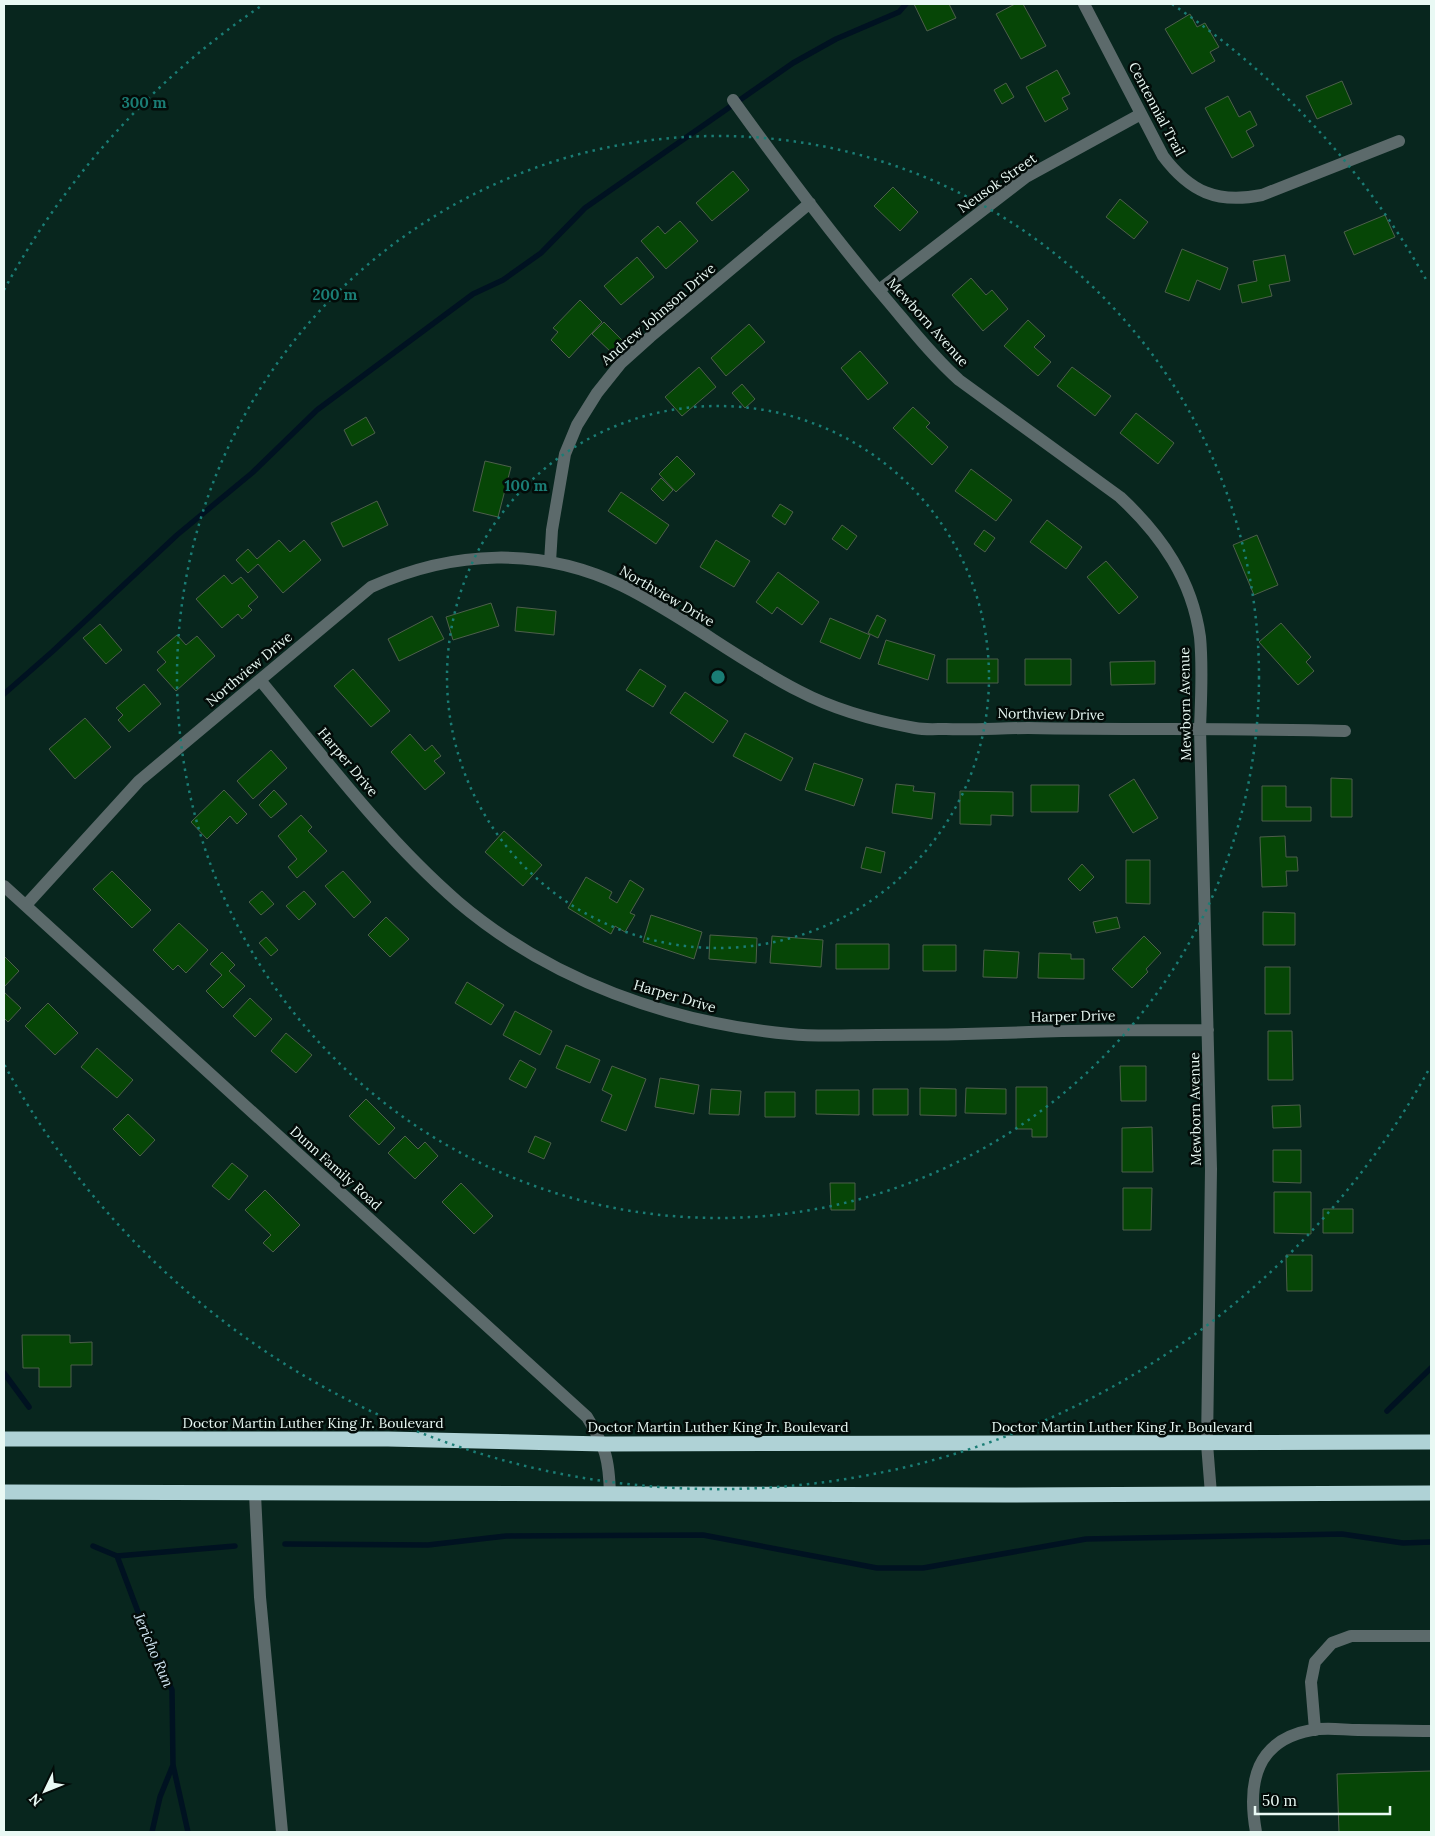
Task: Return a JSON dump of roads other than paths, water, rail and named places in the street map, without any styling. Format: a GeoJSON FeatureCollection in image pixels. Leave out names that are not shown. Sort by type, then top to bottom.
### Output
{"type":"FeatureCollection","features":[{"type":"Feature","properties":{"kind":"highway","name":"Doctor Martin Luther King Jr. Boulevard"},"geometry":{"type":"LineString","coordinates":[[4,1439],[388,1439],[603,1444],[1431,1442]]}},
{"type":"Feature","properties":{"kind":"highway"},"geometry":{"type":"LineString","coordinates":[[4,1492],[255,1494],[1431,1493]]}},
{"type":"Feature","properties":{"kind":"street","name":"Centennial Trail"},"geometry":{"type":"LineString","coordinates":[[1084,4],[1163,156],[1174,171],[1188,183],[1204,192],[1222,198],[1240,199],[1262,195],[1399,141]]}},
{"type":"Feature","properties":{"kind":"street","name":"Mewborn Avenue"},"geometry":{"type":"LineString","coordinates":[[733,100],[844,248],[948,370],[1120,497],[1143,519],[1160,539],[1174,561],[1194,610],[1200,636],[1202,663],[1200,729],[1211,1169],[1207,1444],[1211,1494]]}},
{"type":"Feature","properties":{"kind":"street","name":"Neusok Street"},"geometry":{"type":"LineString","coordinates":[[879,290],[1026,177],[1141,114]]}},
{"type":"Feature","properties":{"kind":"street","name":"Andrew Johnson Drive"},"geometry":{"type":"LineString","coordinates":[[550,562],[552,530],[565,454],[577,425],[597,392],[621,363],[650,337],[810,203]]}},
{"type":"Feature","properties":{"kind":"street","name":"Northview Drive"},"geometry":{"type":"LineString","coordinates":[[26,905],[138,781],[371,587],[390,578],[436,564],[460,560],[507,557],[550,562],[578,568],[644,597],[765,672],[801,692],[839,708],[919,729],[1244,728],[1345,731]]}},
{"type":"Feature","properties":{"kind":"street","name":"Harper Drive"},"geometry":{"type":"LineString","coordinates":[[260,680],[372,815],[411,858],[458,902],[482,921],[528,952],[603,990],[682,1017],[737,1028],[793,1035],[953,1035],[1086,1030],[1208,1030]]}},
{"type":"Feature","properties":{"kind":"street","name":"Dunn Family Road"},"geometry":{"type":"LineString","coordinates":[[4,886],[587,1417],[603,1444],[609,1466],[610,1494]]}},
{"type":"Feature","properties":{"kind":"street"},"geometry":{"type":"LineString","coordinates":[[255,1494],[260,1597],[282,1832]]}},
{"type":"Feature","properties":{"kind":"street"},"geometry":{"type":"LineString","coordinates":[[1314,1730],[1312,1676],[1315,1662],[1332,1642],[1352,1636],[1431,1636]]}},
{"type":"Feature","properties":{"kind":"street"},"geometry":{"type":"LineString","coordinates":[[1256,1832],[1252,1800],[1255,1773],[1265,1756],[1276,1745],[1294,1734],[1314,1730],[1431,1731]]}},
{"type":"Feature","properties":{"kind":"waterway"},"geometry":{"type":"LineString","coordinates":[[4,694],[177,535],[252,473],[317,410],[473,294],[503,280],[541,253],[585,208],[793,63],[836,39],[899,12],[906,4]]}},
{"type":"Feature","properties":{"kind":"waterway"},"geometry":{"type":"LineString","coordinates":[[1387,1411],[1431,1368]]}},
{"type":"Feature","properties":{"kind":"waterway","name":"Jericho Run"},"geometry":{"type":"LineString","coordinates":[[4,1373],[29,1407]]}},
{"type":"Feature","properties":{"kind":"waterway"},"geometry":{"type":"LineString","coordinates":[[285,1544],[428,1545],[506,1536],[703,1535],[877,1568],[923,1568],[1086,1539],[1342,1534],[1403,1543],[1431,1542]]}},
{"type":"Feature","properties":{"kind":"waterway","name":"Jericho Run"},"geometry":{"type":"LineString","coordinates":[[93,1546],[117,1556],[146,1633],[172,1690],[173,1765],[188,1832]]}},
{"type":"Feature","properties":{"kind":"waterway"},"geometry":{"type":"LineString","coordinates":[[117,1556],[235,1546]]}},
{"type":"Feature","properties":{"kind":"waterway"},"geometry":{"type":"LineString","coordinates":[[152,1832],[160,1797],[173,1765]]}}]}
